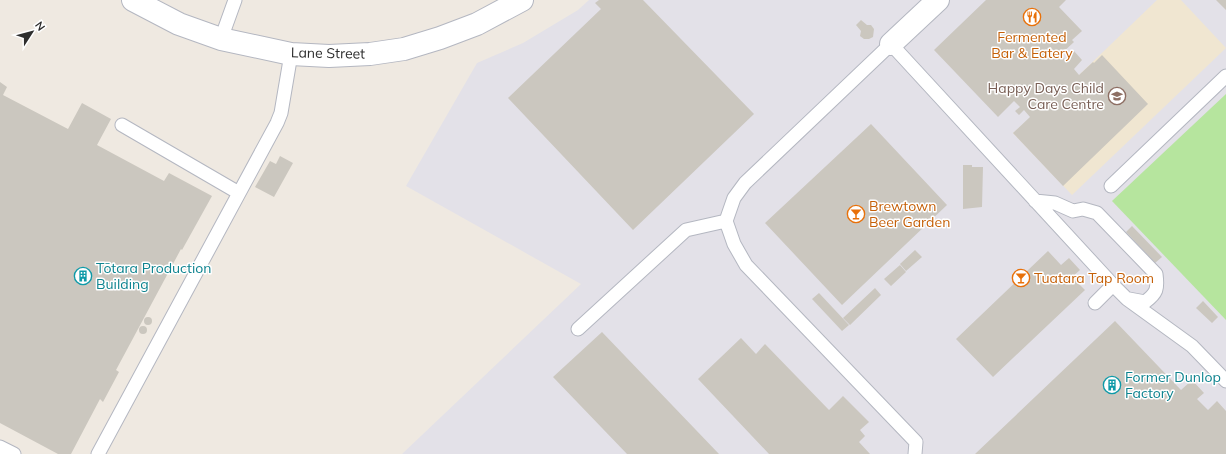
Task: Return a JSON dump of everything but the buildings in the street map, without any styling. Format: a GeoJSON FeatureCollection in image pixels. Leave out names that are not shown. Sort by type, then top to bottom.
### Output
{"type":"FeatureCollection","features":[{"type":"Feature","properties":{"kind":"street","name":"Lane Street"},"geometry":{"type":"LineString","coordinates":[[133,0],[179,24],[220,39],[291,54],[329,56],[370,54],[404,49],[440,38],[477,24],[522,0]]}},
{"type":"Feature","properties":{"kind":"street"},"geometry":{"type":"LineString","coordinates":[[891,44],[938,0]]}},
{"type":"Feature","properties":{"kind":"lane"},"geometry":{"type":"LineString","coordinates":[[220,39],[235,0]]}},
{"type":"Feature","properties":{"kind":"lane"},"geometry":{"type":"LineString","coordinates":[[915,454],[916,442],[746,265],[734,244],[726,221],[734,198],[745,183],[891,44],[1113,285],[1127,299],[1192,346],[1226,381]]}},
{"type":"Feature","properties":{"kind":"lane"},"geometry":{"type":"LineString","coordinates":[[98,454],[277,123],[281,113],[291,54]]}},
{"type":"Feature","properties":{"kind":"lane"},"geometry":{"type":"LineString","coordinates":[[1111,186],[1226,76]]}},
{"type":"Feature","properties":{"kind":"lane"},"geometry":{"type":"LineString","coordinates":[[122,125],[239,193]]}},
{"type":"Feature","properties":{"kind":"lane"},"geometry":{"type":"LineString","coordinates":[[1035,201],[1054,203],[1072,211],[1083,209],[1097,213],[1156,274],[1158,286],[1154,295],[1145,302],[1127,299]]}},
{"type":"Feature","properties":{"kind":"lane"},"geometry":{"type":"LineString","coordinates":[[578,329],[686,230],[726,221]]}},
{"type":"Feature","properties":{"kind":"lane"},"geometry":{"type":"LineString","coordinates":[[1095,303],[1113,285]]}},
{"type":"Feature","properties":{"kind":"lane"},"geometry":{"type":"LineString","coordinates":[[0,446],[14,454]]}},
{"type":"Feature","properties":{"kind":"shaded area"},"geometry":{"type":"Polygon","coordinates":[[[589,0],[1226,0],[1226,454],[402,454],[581,284],[406,186],[477,63],[523,43],[578,10],[589,0]]]}},
{"type":"Feature","properties":{"kind":"shaded area","name":"Happy Days Child Care Centre"},"geometry":{"type":"Polygon","coordinates":[[[1157,0],[1181,0],[1226,48],[1072,195],[1013,133],[1079,75],[1157,0]]]}},
{"type":"Feature","properties":{"kind":"green space"},"geometry":{"type":"Polygon","coordinates":[[[1226,94],[1226,320],[1112,201],[1226,94]]]}},
{"type":"Feature","properties":{"kind":"place","name":"Fermented Bar & Eatery"},"geometry":{"type":"Point","coordinates":[1032,17]}},
{"type":"Feature","properties":{"kind":"place","name":"Happy Days Child Care Centre"},"geometry":{"type":"Point","coordinates":[1117,96]}},
{"type":"Feature","properties":{"kind":"place","name":"Brewtown Beer Garden"},"geometry":{"type":"Point","coordinates":[856,214]}},
{"type":"Feature","properties":{"kind":"place","name":"Tōtara Production Building"},"geometry":{"type":"Point","coordinates":[83,276]}},
{"type":"Feature","properties":{"kind":"place","name":"Tuatara Tap Room"},"geometry":{"type":"Point","coordinates":[1021,278]}},
{"type":"Feature","properties":{"kind":"place","name":"Former Dunlop Factory"},"geometry":{"type":"Point","coordinates":[1112,385]}}]}
